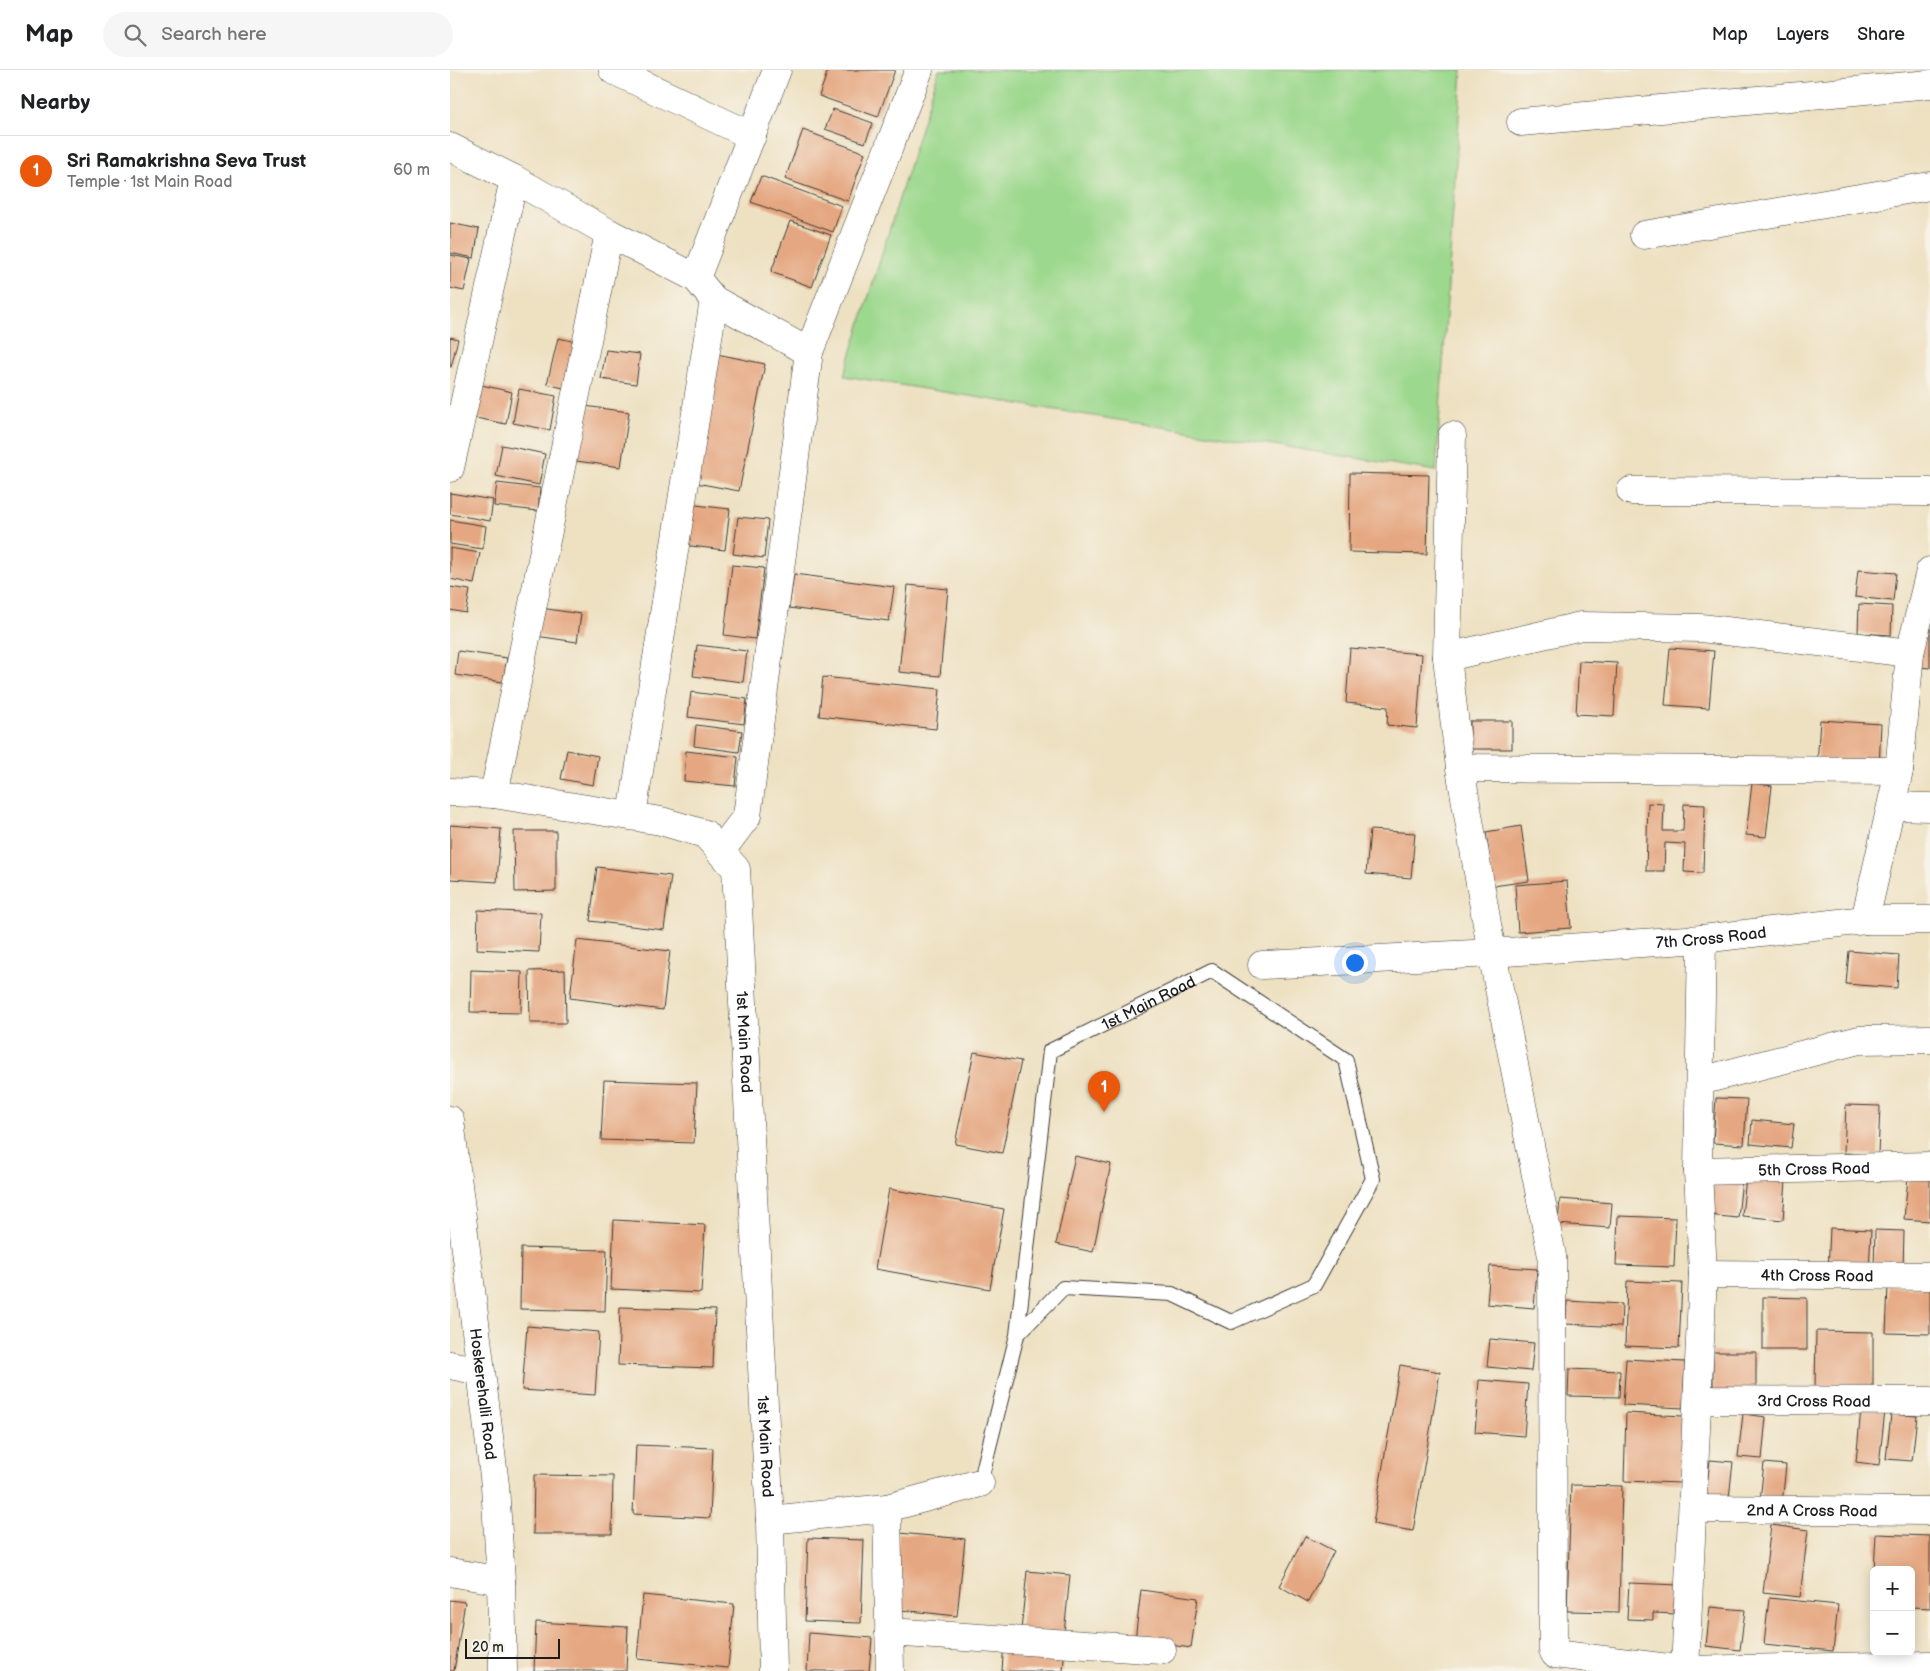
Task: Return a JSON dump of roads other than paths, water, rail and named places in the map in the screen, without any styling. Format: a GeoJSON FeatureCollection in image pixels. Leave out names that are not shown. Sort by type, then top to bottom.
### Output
{"type":"FeatureCollection","features":[{"type":"Feature","properties":{"kind":"street"},"geometry":{"type":"LineString","coordinates":[[613,70],[752,136]]}},
{"type":"Feature","properties":{"kind":"street"},"geometry":{"type":"LineString","coordinates":[[696,278],[777,70]]}},
{"type":"Feature","properties":{"kind":"street"},"geometry":{"type":"LineString","coordinates":[[720,852],[747,816],[809,352],[919,70]]}},
{"type":"Feature","properties":{"kind":"street"},"geometry":{"type":"LineString","coordinates":[[1521,122],[1930,84]]}},
{"type":"Feature","properties":{"kind":"street"},"geometry":{"type":"LineString","coordinates":[[450,147],[514,179],[609,233],[696,278],[714,300],[809,352]]}},
{"type":"Feature","properties":{"kind":"street"},"geometry":{"type":"LineString","coordinates":[[450,468],[514,179]]}},
{"type":"Feature","properties":{"kind":"street"},"geometry":{"type":"LineString","coordinates":[[1644,234],[1930,186]]}},
{"type":"Feature","properties":{"kind":"street"},"geometry":{"type":"LineString","coordinates":[[494,794],[609,233]]}},
{"type":"Feature","properties":{"kind":"street"},"geometry":{"type":"LineString","coordinates":[[632,815],[714,300]]}},
{"type":"Feature","properties":{"kind":"street"},"geometry":{"type":"LineString","coordinates":[[1452,436],[1447,657],[1460,768],[1492,953],[1552,1256],[1552,1640],[1555,1654],[1685,1671],[1930,1665]]}},
{"type":"Feature","properties":{"kind":"street"},"geometry":{"type":"LineString","coordinates":[[1631,492],[1930,492]]}},
{"type":"Feature","properties":{"kind":"street"},"geometry":{"type":"LineString","coordinates":[[1865,920],[1918,688],[1910,653],[1930,571]]}},
{"type":"Feature","properties":{"kind":"street"},"geometry":{"type":"LineString","coordinates":[[1447,657],[1581,626],[1701,628],[1910,653]]}},
{"type":"Feature","properties":{"kind":"street"},"geometry":{"type":"LineString","coordinates":[[1460,768],[1900,771]]}},
{"type":"Feature","properties":{"kind":"street","name":"1st Main Road"},"geometry":{"type":"LineString","coordinates":[[450,792],[494,794],[661,821],[705,834],[736,870],[770,1520],[773,1671]]}},
{"type":"Feature","properties":{"kind":"street"},"geometry":{"type":"LineString","coordinates":[[1892,806],[1930,807]]}},
{"type":"Feature","properties":{"kind":"street","name":"7th Cross Road"},"geometry":{"type":"LineString","coordinates":[[1492,953],[1702,939],[1865,920],[1930,920]]}},
{"type":"Feature","properties":{"kind":"street"},"geometry":{"type":"LineString","coordinates":[[1685,1671],[1703,1274],[1698,1171],[1702,939]]}},
{"type":"Feature","properties":{"kind":"street"},"geometry":{"type":"LineString","coordinates":[[1262,965],[1492,953]]}},
{"type":"Feature","properties":{"kind":"street"},"geometry":{"type":"LineString","coordinates":[[1700,1081],[1859,1040],[1930,1039]]}},
{"type":"Feature","properties":{"kind":"street","name":"Hoskerehalli Road"},"geometry":{"type":"LineString","coordinates":[[450,1120],[495,1485],[503,1671]]}},
{"type":"Feature","properties":{"kind":"street","name":"5th Cross Road"},"geometry":{"type":"LineString","coordinates":[[1698,1171],[1930,1166]]}},
{"type":"Feature","properties":{"kind":"street","name":"4th Cross Road"},"geometry":{"type":"LineString","coordinates":[[1703,1274],[1930,1276]]}},
{"type":"Feature","properties":{"kind":"street"},"geometry":{"type":"LineString","coordinates":[[450,1365],[480,1370]]}},
{"type":"Feature","properties":{"kind":"street","name":"3rd Cross Road"},"geometry":{"type":"LineString","coordinates":[[1698,1400],[1930,1401]]}},
{"type":"Feature","properties":{"kind":"street","name":"1st Main Road"},"geometry":{"type":"LineString","coordinates":[[770,1520],[887,1508],[980,1483]]}},
{"type":"Feature","properties":{"kind":"street"},"geometry":{"type":"LineString","coordinates":[[887,1508],[890,1671]]}},
{"type":"Feature","properties":{"kind":"street","name":"2nd A Cross Road"},"geometry":{"type":"LineString","coordinates":[[1693,1509],[1930,1511]]}},
{"type":"Feature","properties":{"kind":"street"},"geometry":{"type":"LineString","coordinates":[[450,1572],[500,1581]]}},
{"type":"Feature","properties":{"kind":"street"},"geometry":{"type":"LineString","coordinates":[[889,1632],[1162,1650]]}},
{"type":"Feature","properties":{"kind":"lane","name":"1st Main Road"},"geometry":{"type":"LineString","coordinates":[[980,1483],[1017,1335],[1050,1051],[1212,971],[1346,1060],[1373,1179],[1314,1285],[1231,1322],[1172,1294],[1063,1288],[1017,1335]]}},
{"type":"Feature","properties":{"kind":"place","name":"Sri Ramakrishna Seva Trust"},"geometry":{"type":"Point","coordinates":[1104,1112]}}]}
